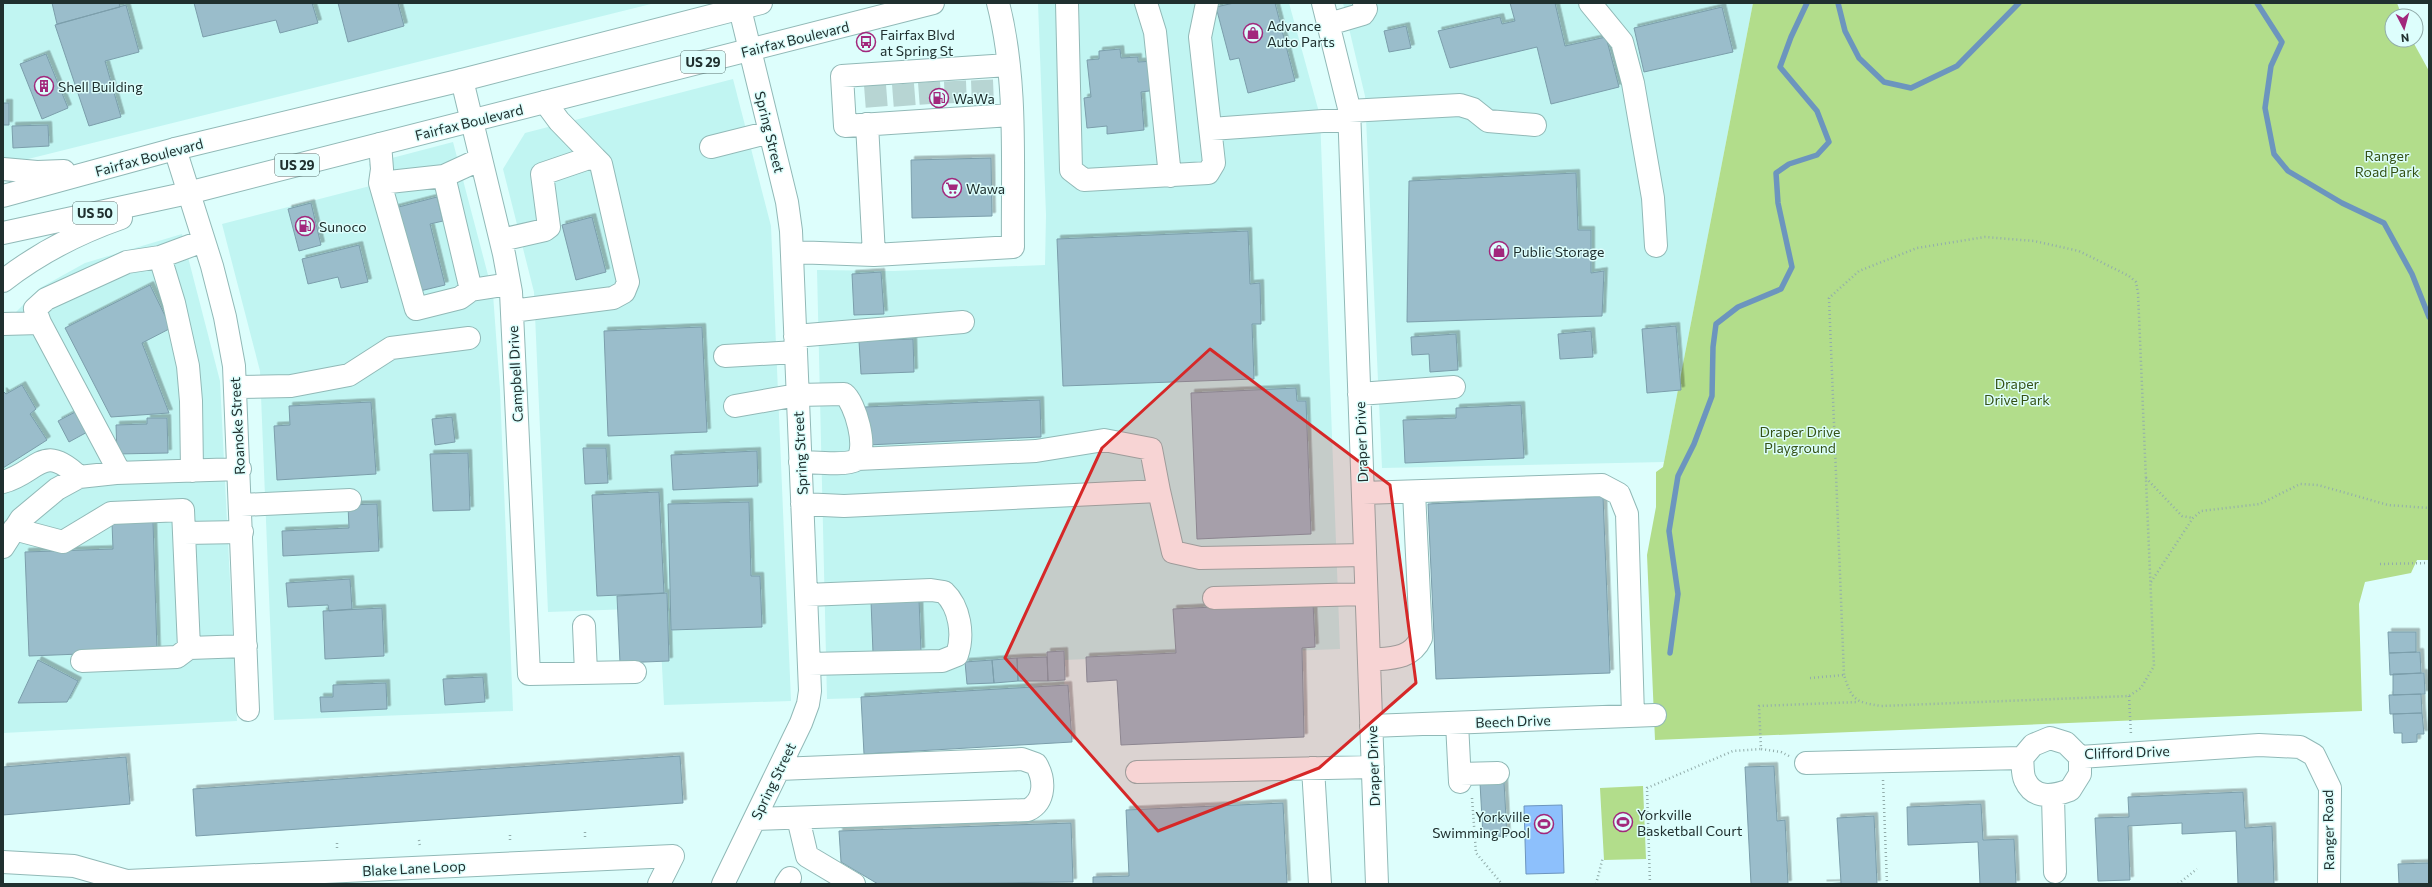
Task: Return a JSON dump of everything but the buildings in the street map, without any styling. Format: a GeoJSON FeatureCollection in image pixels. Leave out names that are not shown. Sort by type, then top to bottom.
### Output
{"type":"FeatureCollection","features":[{"type":"Feature","properties":{"kind":"street","name":"Fairfax Boulevard"},"geometry":{"type":"LineString","coordinates":[[3,196],[175,149],[462,80],[761,3]]}},
{"type":"Feature","properties":{"kind":"street","name":"Fairfax Boulevard"},"geometry":{"type":"LineString","coordinates":[[3,233],[188,193],[933,3]]}},
{"type":"Feature","properties":{"kind":"street"},"geometry":{"type":"LineString","coordinates":[[793,252],[874,255],[1013,247],[1011,115],[1008,65],[998,3]]}},
{"type":"Feature","properties":{"kind":"street"},"geometry":{"type":"LineString","coordinates":[[1067,3],[1071,170],[1084,180],[1208,174],[1214,163],[1200,37],[1207,3]]}},
{"type":"Feature","properties":{"kind":"street"},"geometry":{"type":"LineString","coordinates":[[1146,3],[1155,32],[1170,176]]}},
{"type":"Feature","properties":{"kind":"street","name":"Draper Drive"},"geometry":{"type":"LineString","coordinates":[[1323,3],[1346,93],[1349,116],[1377,884]]}},
{"type":"Feature","properties":{"kind":"street"},"geometry":{"type":"LineString","coordinates":[[1329,24],[1363,14],[1366,9],[1364,3]]}},
{"type":"Feature","properties":{"kind":"street"},"geometry":{"type":"LineString","coordinates":[[1590,3],[1622,42],[1633,83],[1653,198],[1656,246]]}},
{"type":"Feature","properties":{"kind":"street","name":"Spring Street"},"geometry":{"type":"LineString","coordinates":[[723,884],[779,769],[808,704],[809,664],[797,395],[793,252],[787,202],[740,8]]}},
{"type":"Feature","properties":{"kind":"street"},"geometry":{"type":"LineString","coordinates":[[1008,65],[982,74],[874,79],[842,76],[845,126],[874,119],[931,114],[984,111],[1011,115]]}},
{"type":"Feature","properties":{"kind":"street","name":"Campbell Drive"},"geometry":{"type":"LineString","coordinates":[[462,80],[501,240],[512,310],[529,674],[586,673]]}},
{"type":"Feature","properties":{"kind":"street"},"geometry":{"type":"LineString","coordinates":[[512,310],[613,298],[624,292],[628,282],[601,164],[559,121],[545,102]]}},
{"type":"Feature","properties":{"kind":"street"},"geometry":{"type":"LineString","coordinates":[[1211,129],[1323,121],[1349,116],[1460,105],[1473,109],[1488,121],[1535,124]]}},
{"type":"Feature","properties":{"kind":"street"},"geometry":{"type":"LineString","coordinates":[[874,119],[874,255]]}},
{"type":"Feature","properties":{"kind":"street"},"geometry":{"type":"LineString","coordinates":[[712,147],[770,132]]}},
{"type":"Feature","properties":{"kind":"street"},"geometry":{"type":"LineString","coordinates":[[380,144],[382,169],[380,183],[416,310],[460,298],[471,290],[509,284]]}},
{"type":"Feature","properties":{"kind":"street","name":"Roanoke Street"},"geometry":{"type":"LineString","coordinates":[[175,149],[204,241],[225,316],[236,387],[248,710]]}},
{"type":"Feature","properties":{"kind":"street"},"geometry":{"type":"LineString","coordinates":[[501,240],[545,230],[549,227],[542,174],[578,161],[595,158]]}},
{"type":"Feature","properties":{"kind":"street"},"geometry":{"type":"LineString","coordinates":[[380,183],[444,176],[481,159]]}},
{"type":"Feature","properties":{"kind":"street"},"geometry":{"type":"LineString","coordinates":[[3,169],[37,172],[107,168]]}},
{"type":"Feature","properties":{"kind":"street"},"geometry":{"type":"LineString","coordinates":[[444,176],[471,290]]}},
{"type":"Feature","properties":{"kind":"street","name":"US 29"},"geometry":{"type":"LineString","coordinates":[[3,281],[30,260],[68,239],[188,193]]}},
{"type":"Feature","properties":{"kind":"street"},"geometry":{"type":"LineString","coordinates":[[120,473],[40,323],[35,309],[46,299],[127,262],[160,257],[204,241]]}},
{"type":"Feature","properties":{"kind":"street"},"geometry":{"type":"LineString","coordinates":[[160,257],[174,303],[188,366],[191,401],[192,471]]}},
{"type":"Feature","properties":{"kind":"street"},"geometry":{"type":"LineString","coordinates":[[725,356],[796,344],[963,322]]}},
{"type":"Feature","properties":{"kind":"street"},"geometry":{"type":"LineString","coordinates":[[4,329],[40,323]]}},
{"type":"Feature","properties":{"kind":"street"},"geometry":{"type":"LineString","coordinates":[[236,387],[291,386],[349,375],[391,348],[469,338]]}},
{"type":"Feature","properties":{"kind":"street"},"geometry":{"type":"LineString","coordinates":[[1359,394],[1454,388]]}},
{"type":"Feature","properties":{"kind":"street"},"geometry":{"type":"LineString","coordinates":[[735,406],[797,395],[844,394],[850,398],[858,420],[860,454],[857,459]]}},
{"type":"Feature","properties":{"kind":"street"},"geometry":{"type":"LineString","coordinates":[[800,462],[849,462],[857,459],[1036,451],[1104,440],[1151,449],[1172,552],[1200,558],[1365,555]]}},
{"type":"Feature","properties":{"kind":"street"},"geometry":{"type":"LineString","coordinates":[[3,482],[43,461],[56,460],[64,464],[79,477]]}},
{"type":"Feature","properties":{"kind":"street"},"geometry":{"type":"LineString","coordinates":[[8,538],[21,519],[57,489],[79,477],[120,473],[240,469]]}},
{"type":"Feature","properties":{"kind":"street"},"geometry":{"type":"LineString","coordinates":[[1363,493],[1602,485],[1619,494],[1627,514],[1633,716]]}},
{"type":"Feature","properties":{"kind":"street"},"geometry":{"type":"LineString","coordinates":[[802,504],[844,506],[1159,491]]}},
{"type":"Feature","properties":{"kind":"street"},"geometry":{"type":"LineString","coordinates":[[1369,660],[1405,656],[1416,648],[1421,638],[1414,492]]}},
{"type":"Feature","properties":{"kind":"street"},"geometry":{"type":"LineString","coordinates":[[241,506],[350,500]]}},
{"type":"Feature","properties":{"kind":"street"},"geometry":{"type":"LineString","coordinates":[[8,538],[62,542],[111,513],[183,510],[189,648]]}},
{"type":"Feature","properties":{"kind":"street"},"geometry":{"type":"LineString","coordinates":[[184,533],[242,532]]}},
{"type":"Feature","properties":{"kind":"street"},"geometry":{"type":"LineString","coordinates":[[806,595],[931,590],[944,592],[955,607],[960,626],[960,646],[957,654],[942,661],[809,664]]}},
{"type":"Feature","properties":{"kind":"street"},"geometry":{"type":"LineString","coordinates":[[1214,598],[1366,594]]}},
{"type":"Feature","properties":{"kind":"street"},"geometry":{"type":"LineString","coordinates":[[584,626],[586,673],[635,672]]}},
{"type":"Feature","properties":{"kind":"street"},"geometry":{"type":"LineString","coordinates":[[82,661],[177,657],[189,648],[246,646]]}},
{"type":"Feature","properties":{"kind":"street","name":"Beech Drive"},"geometry":{"type":"LineString","coordinates":[[1371,726],[1655,716]]}},
{"type":"Feature","properties":{"kind":"street"},"geometry":{"type":"LineString","coordinates":[[1457,723],[1464,776],[1498,773]]}},
{"type":"Feature","properties":{"kind":"street","name":"Clifford Drive"},"geometry":{"type":"LineString","coordinates":[[2022,758],[2033,745],[2050,738],[2066,743],[2080,757],[2259,745],[2300,747],[2314,755]]}},
{"type":"Feature","properties":{"kind":"street","name":"Ranger Road"},"geometry":{"type":"LineString","coordinates":[[2314,755],[2330,788],[2329,884]]}},
{"type":"Feature","properties":{"kind":"street"},"geometry":{"type":"LineString","coordinates":[[1806,764],[2022,758],[2025,780],[2036,793],[2053,797],[2070,790],[2080,774],[2080,757]]}},
{"type":"Feature","properties":{"kind":"street"},"geometry":{"type":"LineString","coordinates":[[755,819],[1028,810],[1036,806],[1041,799],[1041,772],[1036,764],[1022,759],[779,769]]}},
{"type":"Feature","properties":{"kind":"street"},"geometry":{"type":"LineString","coordinates":[[1137,772],[1373,767]]}},
{"type":"Feature","properties":{"kind":"street"},"geometry":{"type":"LineString","coordinates":[[1313,768],[1320,884]]}},
{"type":"Feature","properties":{"kind":"street"},"geometry":{"type":"LineString","coordinates":[[2053,797],[2055,872]]}},
{"type":"Feature","properties":{"kind":"street"},"geometry":{"type":"LineString","coordinates":[[798,818],[807,856],[854,884]]}},
{"type":"Feature","properties":{"kind":"street","name":"Blake Lane Loop"},"geometry":{"type":"LineString","coordinates":[[126,883],[673,856],[659,884]]}},
{"type":"Feature","properties":{"kind":"street"},"geometry":{"type":"LineString","coordinates":[[3,862],[74,866],[126,883]]}},
{"type":"Feature","properties":{"kind":"path"},"geometry":{"type":"LineString","coordinates":[[1761,750],[1760,706],[1858,702],[1881,706],[2129,696],[2141,688],[2154,666],[2138,293],[2136,282],[2129,276],[2079,251],[2034,241],[1985,237],[1916,248],[1858,271],[1829,298],[1844,675],[1849,692],[1858,702]]}},
{"type":"Feature","properties":{"kind":"path"},"geometry":{"type":"LineString","coordinates":[[2146,478],[2182,516],[2192,518]]}},
{"type":"Feature","properties":{"kind":"path"},"geometry":{"type":"LineString","coordinates":[[2151,582],[2192,518],[2201,511],[2260,504],[2300,484],[2318,485],[2388,505],[2429,508]]}},
{"type":"Feature","properties":{"kind":"path"},"geometry":{"type":"LineString","coordinates":[[2380,564],[2429,563]]}},
{"type":"Feature","properties":{"kind":"path"},"geometry":{"type":"LineString","coordinates":[[1810,678],[1844,675]]}},
{"type":"Feature","properties":{"kind":"path"},"geometry":{"type":"LineString","coordinates":[[2129,696],[2131,753]]}},
{"type":"Feature","properties":{"kind":"path"},"geometry":{"type":"LineString","coordinates":[[1650,884],[1647,788],[1733,750],[1781,752],[1806,764]]}},
{"type":"Feature","properties":{"kind":"path"},"geometry":{"type":"LineString","coordinates":[[1882,762],[1887,884]]}},
{"type":"Feature","properties":{"kind":"path"},"geometry":{"type":"LineString","coordinates":[[1464,776],[1476,852],[1502,884]]}},
{"type":"Feature","properties":{"kind":"path"},"geometry":{"type":"LineString","coordinates":[[1596,884],[1604,857]]}},
{"type":"Feature","properties":{"kind":"path"},"geometry":{"type":"LineString","coordinates":[[2178,884],[2197,868]]}},
{"type":"Feature","properties":{"kind":"highlighted area"},"geometry":{"type":"Polygon","coordinates":[[[1210,349],[1390,485],[1416,683],[1319,768],[1158,831],[1005,658],[1102,448],[1210,349]]]}},
{"type":"Feature","properties":{"kind":"shaded area"},"geometry":{"type":"Polygon","coordinates":[[[3,3],[655,3],[12,163],[3,159],[3,3]]]}},
{"type":"Feature","properties":{"kind":"shaded area"},"geometry":{"type":"Polygon","coordinates":[[[1038,3],[1289,3],[1320,116],[1340,649],[1063,660],[1065,692],[827,699],[817,270],[894,271],[1045,265],[1046,215],[1038,3]]]}},
{"type":"Feature","properties":{"kind":"shaded area"},"geometry":{"type":"Polygon","coordinates":[[[1343,3],[1753,3],[1664,462],[1382,468],[1365,96],[1343,3]]]}},
{"type":"Feature","properties":{"kind":"shaded area"},"geometry":{"type":"Polygon","coordinates":[[[733,79],[771,226],[791,701],[664,705],[659,608],[548,612],[534,292],[503,169],[525,133],[733,79]]]}},
{"type":"Feature","properties":{"kind":"shaded area"},"geometry":{"type":"Polygon","coordinates":[[[453,142],[493,294],[500,390],[513,711],[274,720],[260,371],[222,224],[374,185],[369,164],[453,142]]]}},
{"type":"Feature","properties":{"kind":"shaded area"},"geometry":{"type":"Polygon","coordinates":[[[182,234],[220,381],[237,721],[3,733],[3,325],[40,288],[85,263],[182,234]]]}},
{"type":"Feature","properties":{"kind":"green space","name":"Draper Drive Park"},"geometry":{"type":"Polygon","coordinates":[[[1753,3],[2397,3],[2399,8],[2384,8],[2384,48],[2416,48],[2429,71],[2429,560],[2417,560],[2411,573],[2365,582],[2359,604],[2362,711],[1655,740],[1647,555],[1656,507],[1656,472],[1663,467],[1753,3]]]}},
{"type":"Feature","properties":{"kind":"green space","name":"Yorkville Basketball Court"},"geometry":{"type":"Polygon","coordinates":[[[1643,786],[1646,859],[1604,860],[1600,788],[1643,786]]]}},
{"type":"Feature","properties":{"kind":"water","name":"Yorkville Swimming Pool"},"geometry":{"type":"Polygon","coordinates":[[[1562,805],[1564,873],[1526,874],[1524,806],[1562,805]]]}},
{"type":"Feature","properties":{"kind":"waterway"},"geometry":{"type":"LineString","coordinates":[[1670,653],[1678,594],[1669,531],[1678,476],[1694,444],[1712,396],[1713,347],[1716,324],[1738,307],[1781,289],[1792,267],[1778,203],[1776,173],[1789,164],[1817,155],[1829,142],[1817,111],[1780,67],[1791,37],[1807,3]]}},
{"type":"Feature","properties":{"kind":"waterway"},"geometry":{"type":"LineString","coordinates":[[1838,3],[1845,31],[1859,58],[1884,82],[1911,88],[1957,66],[2019,3]]}},
{"type":"Feature","properties":{"kind":"waterway"},"geometry":{"type":"LineString","coordinates":[[2257,3],[2282,42],[2271,66],[2265,108],[2274,154],[2288,171],[2342,203],[2384,223],[2412,274],[2429,317]]}},
{"type":"Feature","properties":{"kind":"tunnel"},"geometry":{"type":"LineString","coordinates":[[982,80],[983,106]]}},
{"type":"Feature","properties":{"kind":"tunnel"},"geometry":{"type":"LineString","coordinates":[[955,81],[956,108]]}},
{"type":"Feature","properties":{"kind":"tunnel"},"geometry":{"type":"LineString","coordinates":[[929,82],[931,109]]}},
{"type":"Feature","properties":{"kind":"tunnel"},"geometry":{"type":"LineString","coordinates":[[903,84],[905,110]]}},
{"type":"Feature","properties":{"kind":"tunnel"},"geometry":{"type":"LineString","coordinates":[[875,85],[877,111]]}},
{"type":"Feature","properties":{"kind":"place","name":"Advance Auto Parts"},"geometry":{"type":"Point","coordinates":[1253,33]}},
{"type":"Feature","properties":{"kind":"place","name":"Fairfax Blvd at Spring St"},"geometry":{"type":"Point","coordinates":[866,42]}},
{"type":"Feature","properties":{"kind":"place","name":"Shell Building"},"geometry":{"type":"Point","coordinates":[44,86]}},
{"type":"Feature","properties":{"kind":"place","name":"WaWa"},"geometry":{"type":"Point","coordinates":[939,98]}},
{"type":"Feature","properties":{"kind":"place","name":"Wawa"},"geometry":{"type":"Point","coordinates":[952,188]}},
{"type":"Feature","properties":{"kind":"place","name":"Sunoco"},"geometry":{"type":"Point","coordinates":[305,226]}},
{"type":"Feature","properties":{"kind":"place","name":"Public Storage"},"geometry":{"type":"Point","coordinates":[1499,251]}},
{"type":"Feature","properties":{"kind":"place","name":"Yorkville Basketball Court"},"geometry":{"type":"Point","coordinates":[1623,822]}},
{"type":"Feature","properties":{"kind":"place","name":"Yorkville Swimming Pool"},"geometry":{"type":"Point","coordinates":[1544,824]}},
{"type":"Feature","properties":{"kind":"park label","name":"Ranger Road Park"},"geometry":{"type":"Point","coordinates":[2387,164]}},
{"type":"Feature","properties":{"kind":"park label","name":"Draper Drive Playground"},"geometry":{"type":"Point","coordinates":[1800,440]}}]}
